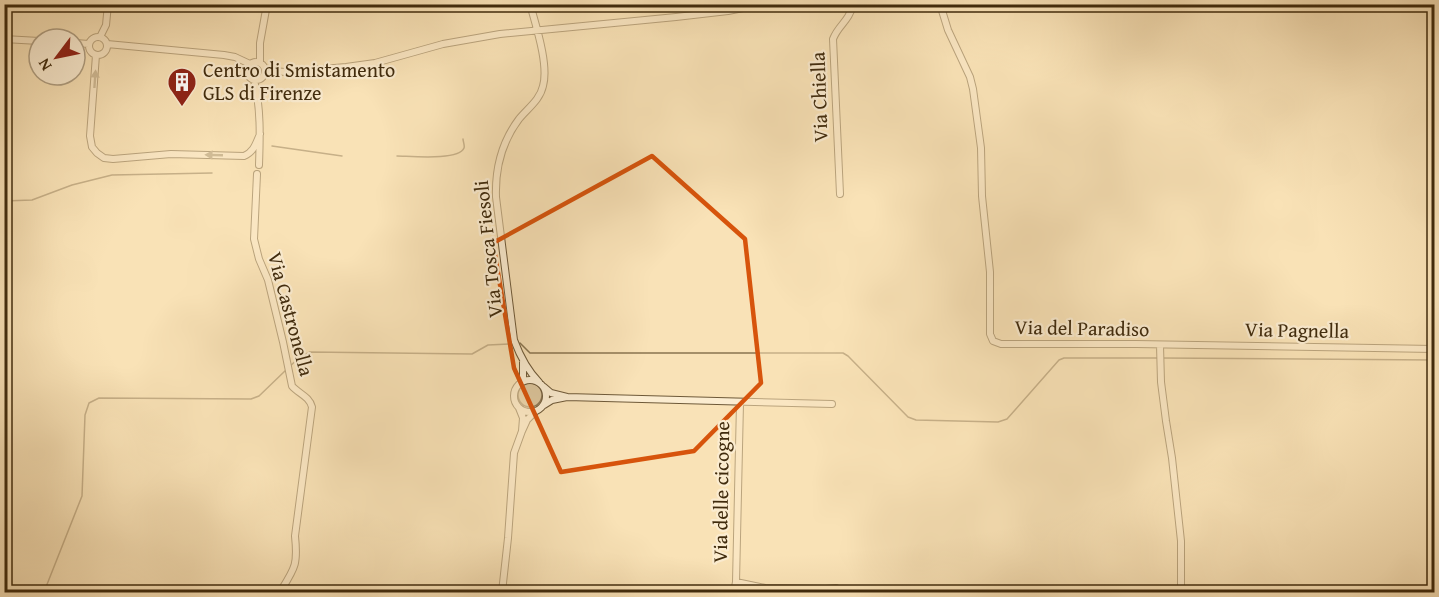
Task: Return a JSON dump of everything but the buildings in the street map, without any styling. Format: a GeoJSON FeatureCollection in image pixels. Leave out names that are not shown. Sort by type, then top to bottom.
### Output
{"type":"FeatureCollection","features":[{"type":"Feature","properties":{"kind":"street"},"geometry":{"type":"LineString","coordinates":[[100,37],[106,25],[108,4]]}},
{"type":"Feature","properties":{"kind":"street"},"geometry":{"type":"LineString","coordinates":[[259,165],[258,94],[254,80],[248,76],[260,43],[267,4]]}},
{"type":"Feature","properties":{"kind":"street","name":"Via Tosca Fiesoli"},"geometry":{"type":"LineString","coordinates":[[530,4],[545,64],[543,86],[537,99],[520,118],[508,137],[497,169],[496,197],[514,340],[531,374],[542,384]]}},
{"type":"Feature","properties":{"kind":"street"},"geometry":{"type":"LineString","coordinates":[[254,80],[275,71],[312,70],[375,63],[443,44],[500,34],[686,16],[764,4]]}},
{"type":"Feature","properties":{"kind":"street","name":"Via Chiella"},"geometry":{"type":"LineString","coordinates":[[840,194],[833,39],[850,15],[853,4]]}},
{"type":"Feature","properties":{"kind":"street","name":"Via del Paradiso"},"geometry":{"type":"LineString","coordinates":[[940,4],[948,30],[973,89],[980,136],[982,196],[990,272],[991,338],[1000,344],[1136,344],[1160,349],[1166,421],[1181,541],[1183,592]]}},
{"type":"Feature","properties":{"kind":"street"},"geometry":{"type":"LineString","coordinates":[[100,37],[107,44],[105,52],[96,55],[90,50],[89,44],[92,39],[100,37]]}},
{"type":"Feature","properties":{"kind":"street"},"geometry":{"type":"LineString","coordinates":[[4,39],[27,40]]}},
{"type":"Feature","properties":{"kind":"street"},"geometry":{"type":"LineString","coordinates":[[107,44],[224,55],[263,64],[264,74],[258,94]]}},
{"type":"Feature","properties":{"kind":"street"},"geometry":{"type":"LineString","coordinates":[[96,55],[90,140],[94,150],[104,158],[171,154],[243,156],[253,150],[260,134]]}},
{"type":"Feature","properties":{"kind":"street","name":"Via Castronella"},"geometry":{"type":"LineString","coordinates":[[257,174],[254,239],[268,280],[292,386],[307,398],[312,407],[295,536],[296,564],[280,592]]}},
{"type":"Feature","properties":{"kind":"street","name":"Via Pagnella"},"geometry":{"type":"LineString","coordinates":[[1160,349],[1434,349]]}},
{"type":"Feature","properties":{"kind":"street","name":"Via Tosca Fiesoli"},"geometry":{"type":"LineString","coordinates":[[522,431],[523,418],[515,402],[514,392],[518,384],[523,381],[523,361]]}},
{"type":"Feature","properties":{"kind":"street"},"geometry":{"type":"LineString","coordinates":[[523,381],[531,379],[542,384],[546,398],[543,405]]}},
{"type":"Feature","properties":{"kind":"street","name":"Via delle cicogne"},"geometry":{"type":"LineString","coordinates":[[542,384],[551,393],[567,398]]}},
{"type":"Feature","properties":{"kind":"street","name":"Via delle cicogne"},"geometry":{"type":"LineString","coordinates":[[543,405],[552,400],[567,398],[832,404]]}},
{"type":"Feature","properties":{"kind":"street","name":"Via delle cicogne"},"geometry":{"type":"LineString","coordinates":[[734,592],[740,403]]}},
{"type":"Feature","properties":{"kind":"street","name":"Via Tosca Fiesoli"},"geometry":{"type":"LineString","coordinates":[[502,592],[514,453],[529,417],[543,405]]}},
{"type":"Feature","properties":{"kind":"street"},"geometry":{"type":"LineString","coordinates":[[519,407],[526,411],[536,411]]}},
{"type":"Feature","properties":{"kind":"street"},"geometry":{"type":"LineString","coordinates":[[736,582],[765,590],[836,588]]}},
{"type":"Feature","properties":{"kind":"highlighted area"},"geometry":{"type":"Polygon","coordinates":[[[652,156],[745,239],[761,383],[694,451],[561,472],[514,368],[493,243],[652,156]]]}},
{"type":"Feature","properties":{"kind":"shaded area"},"geometry":{"type":"Polygon","coordinates":[[[530,383],[535,384],[541,390],[541,400],[535,406],[530,407],[525,406],[519,400],[518,395],[519,390],[525,384],[530,383]]]}},
{"type":"Feature","properties":{"kind":"waterway"},"geometry":{"type":"LineString","coordinates":[[397,156],[453,155],[464,148],[463,139]]}},
{"type":"Feature","properties":{"kind":"waterway"},"geometry":{"type":"LineString","coordinates":[[272,146],[342,156]]}},
{"type":"Feature","properties":{"kind":"waterway"},"geometry":{"type":"LineString","coordinates":[[4,201],[32,200],[72,185],[112,175],[212,173]]}},
{"type":"Feature","properties":{"kind":"waterway"},"geometry":{"type":"LineString","coordinates":[[520,343],[530,353],[843,353],[908,417],[916,420],[998,422],[1007,419],[1059,360],[1064,358],[1157,358]]}},
{"type":"Feature","properties":{"kind":"waterway"},"geometry":{"type":"LineString","coordinates":[[289,367],[310,352],[472,354],[488,345],[509,344]]}},
{"type":"Feature","properties":{"kind":"waterway"},"geometry":{"type":"LineString","coordinates":[[1161,358],[1434,360]]}},
{"type":"Feature","properties":{"kind":"waterway"},"geometry":{"type":"LineString","coordinates":[[44,592],[82,496],[85,415],[89,403],[99,398],[251,399],[259,396],[286,370]]}},
{"type":"Feature","properties":{"kind":"place","name":"Centro di Smistamento GLS di Firenze"},"geometry":{"type":"Point","coordinates":[182,108]}}]}
